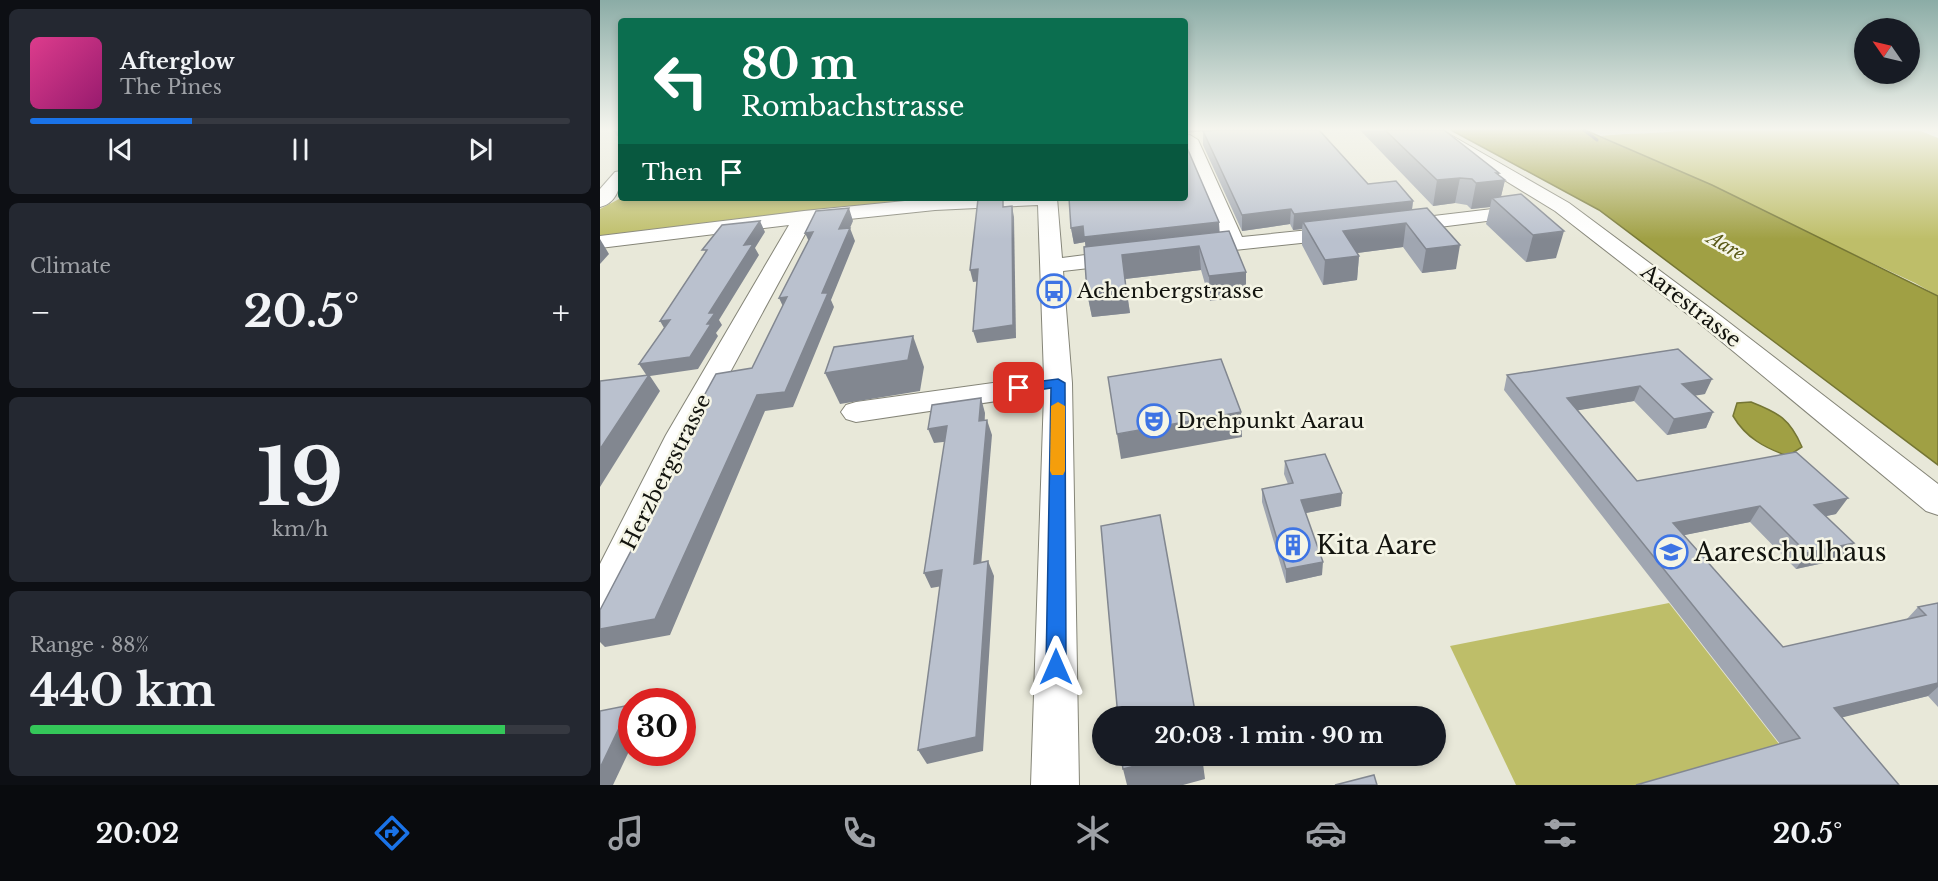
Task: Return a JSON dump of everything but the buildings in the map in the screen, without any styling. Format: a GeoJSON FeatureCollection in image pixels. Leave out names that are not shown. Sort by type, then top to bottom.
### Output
{"type":"FeatureCollection","features":[{"type":"Feature","properties":{"kind":"street"},"geometry":{"type":"LineString","coordinates":[[1199,167],[1235,244]]}},
{"type":"Feature","properties":{"kind":"street","name":"Aarestrasse"},"geometry":{"type":"LineString","coordinates":[[1493,167],[1562,207],[1713,322],[1938,502]]}},
{"type":"Feature","properties":{"kind":"street"},"geometry":{"type":"LineString","coordinates":[[600,201],[618,180]]}},
{"type":"Feature","properties":{"kind":"street"},"geometry":{"type":"LineString","coordinates":[[600,242],[804,217],[921,205],[993,201]]}},
{"type":"Feature","properties":{"kind":"street"},"geometry":{"type":"LineString","coordinates":[[1047,201],[1058,383],[1055,785]]}},
{"type":"Feature","properties":{"kind":"street"},"geometry":{"type":"LineString","coordinates":[[1378,228],[1562,207]]}},
{"type":"Feature","properties":{"kind":"street","name":"Herzbergstrasse"},"geometry":{"type":"LineString","coordinates":[[600,603],[681,435],[804,217]]}},
{"type":"Feature","properties":{"kind":"street"},"geometry":{"type":"LineString","coordinates":[[1179,250],[1354,231]]}},
{"type":"Feature","properties":{"kind":"street"},"geometry":{"type":"LineString","coordinates":[[1052,266],[1145,255]]}},
{"type":"Feature","properties":{"kind":"street"},"geometry":{"type":"LineString","coordinates":[[856,412],[1058,383]]}},
{"type":"Feature","properties":{"kind":"shaded area"},"geometry":{"type":"Polygon","coordinates":[[[1666,167],[1938,167],[1938,296],[1915,283],[1666,167]]]}},
{"type":"Feature","properties":{"kind":"shaded area"},"geometry":{"type":"Polygon","coordinates":[[[618,200],[956,201],[600,242],[600,209],[618,200]]]}},
{"type":"Feature","properties":{"kind":"shaded area"},"geometry":{"type":"Polygon","coordinates":[[[1669,603],[1786,753],[1674,785],[1516,785],[1450,646],[1669,603]]]}},
{"type":"Feature","properties":{"kind":"water","name":"Aare"},"geometry":{"type":"Polygon","coordinates":[[[1519,167],[1670,167],[1712,185],[1938,296],[1938,465],[1599,210],[1519,167]]]}},
{"type":"Feature","properties":{"kind":"water"},"geometry":{"type":"Polygon","coordinates":[[[1751,402],[1769,410],[1788,423],[1802,447],[1788,456],[1764,446],[1750,436],[1733,416],[1737,403],[1751,402]]]}},
{"type":"Feature","properties":{"kind":"slow traffic"},"geometry":{"type":"LineString","coordinates":[[1057,471],[1058,406]]}},
{"type":"Feature","properties":{"kind":"place","name":"Achenbergstrasse"},"geometry":{"type":"Point","coordinates":[1054,291]}},
{"type":"Feature","properties":{"kind":"place","name":"Drehpunkt Aarau"},"geometry":{"type":"Point","coordinates":[1154,421]}},
{"type":"Feature","properties":{"kind":"place","name":"Kita Aare"},"geometry":{"type":"Point","coordinates":[1293,545]}},
{"type":"Feature","properties":{"kind":"place","name":"Aareschulhaus"},"geometry":{"type":"Point","coordinates":[1671,552]}},
{"type":"Feature","properties":{"kind":"route"},"geometry":{"type":"LineString","coordinates":[[1019,388],[1058,383],[1056,667]]}}]}
